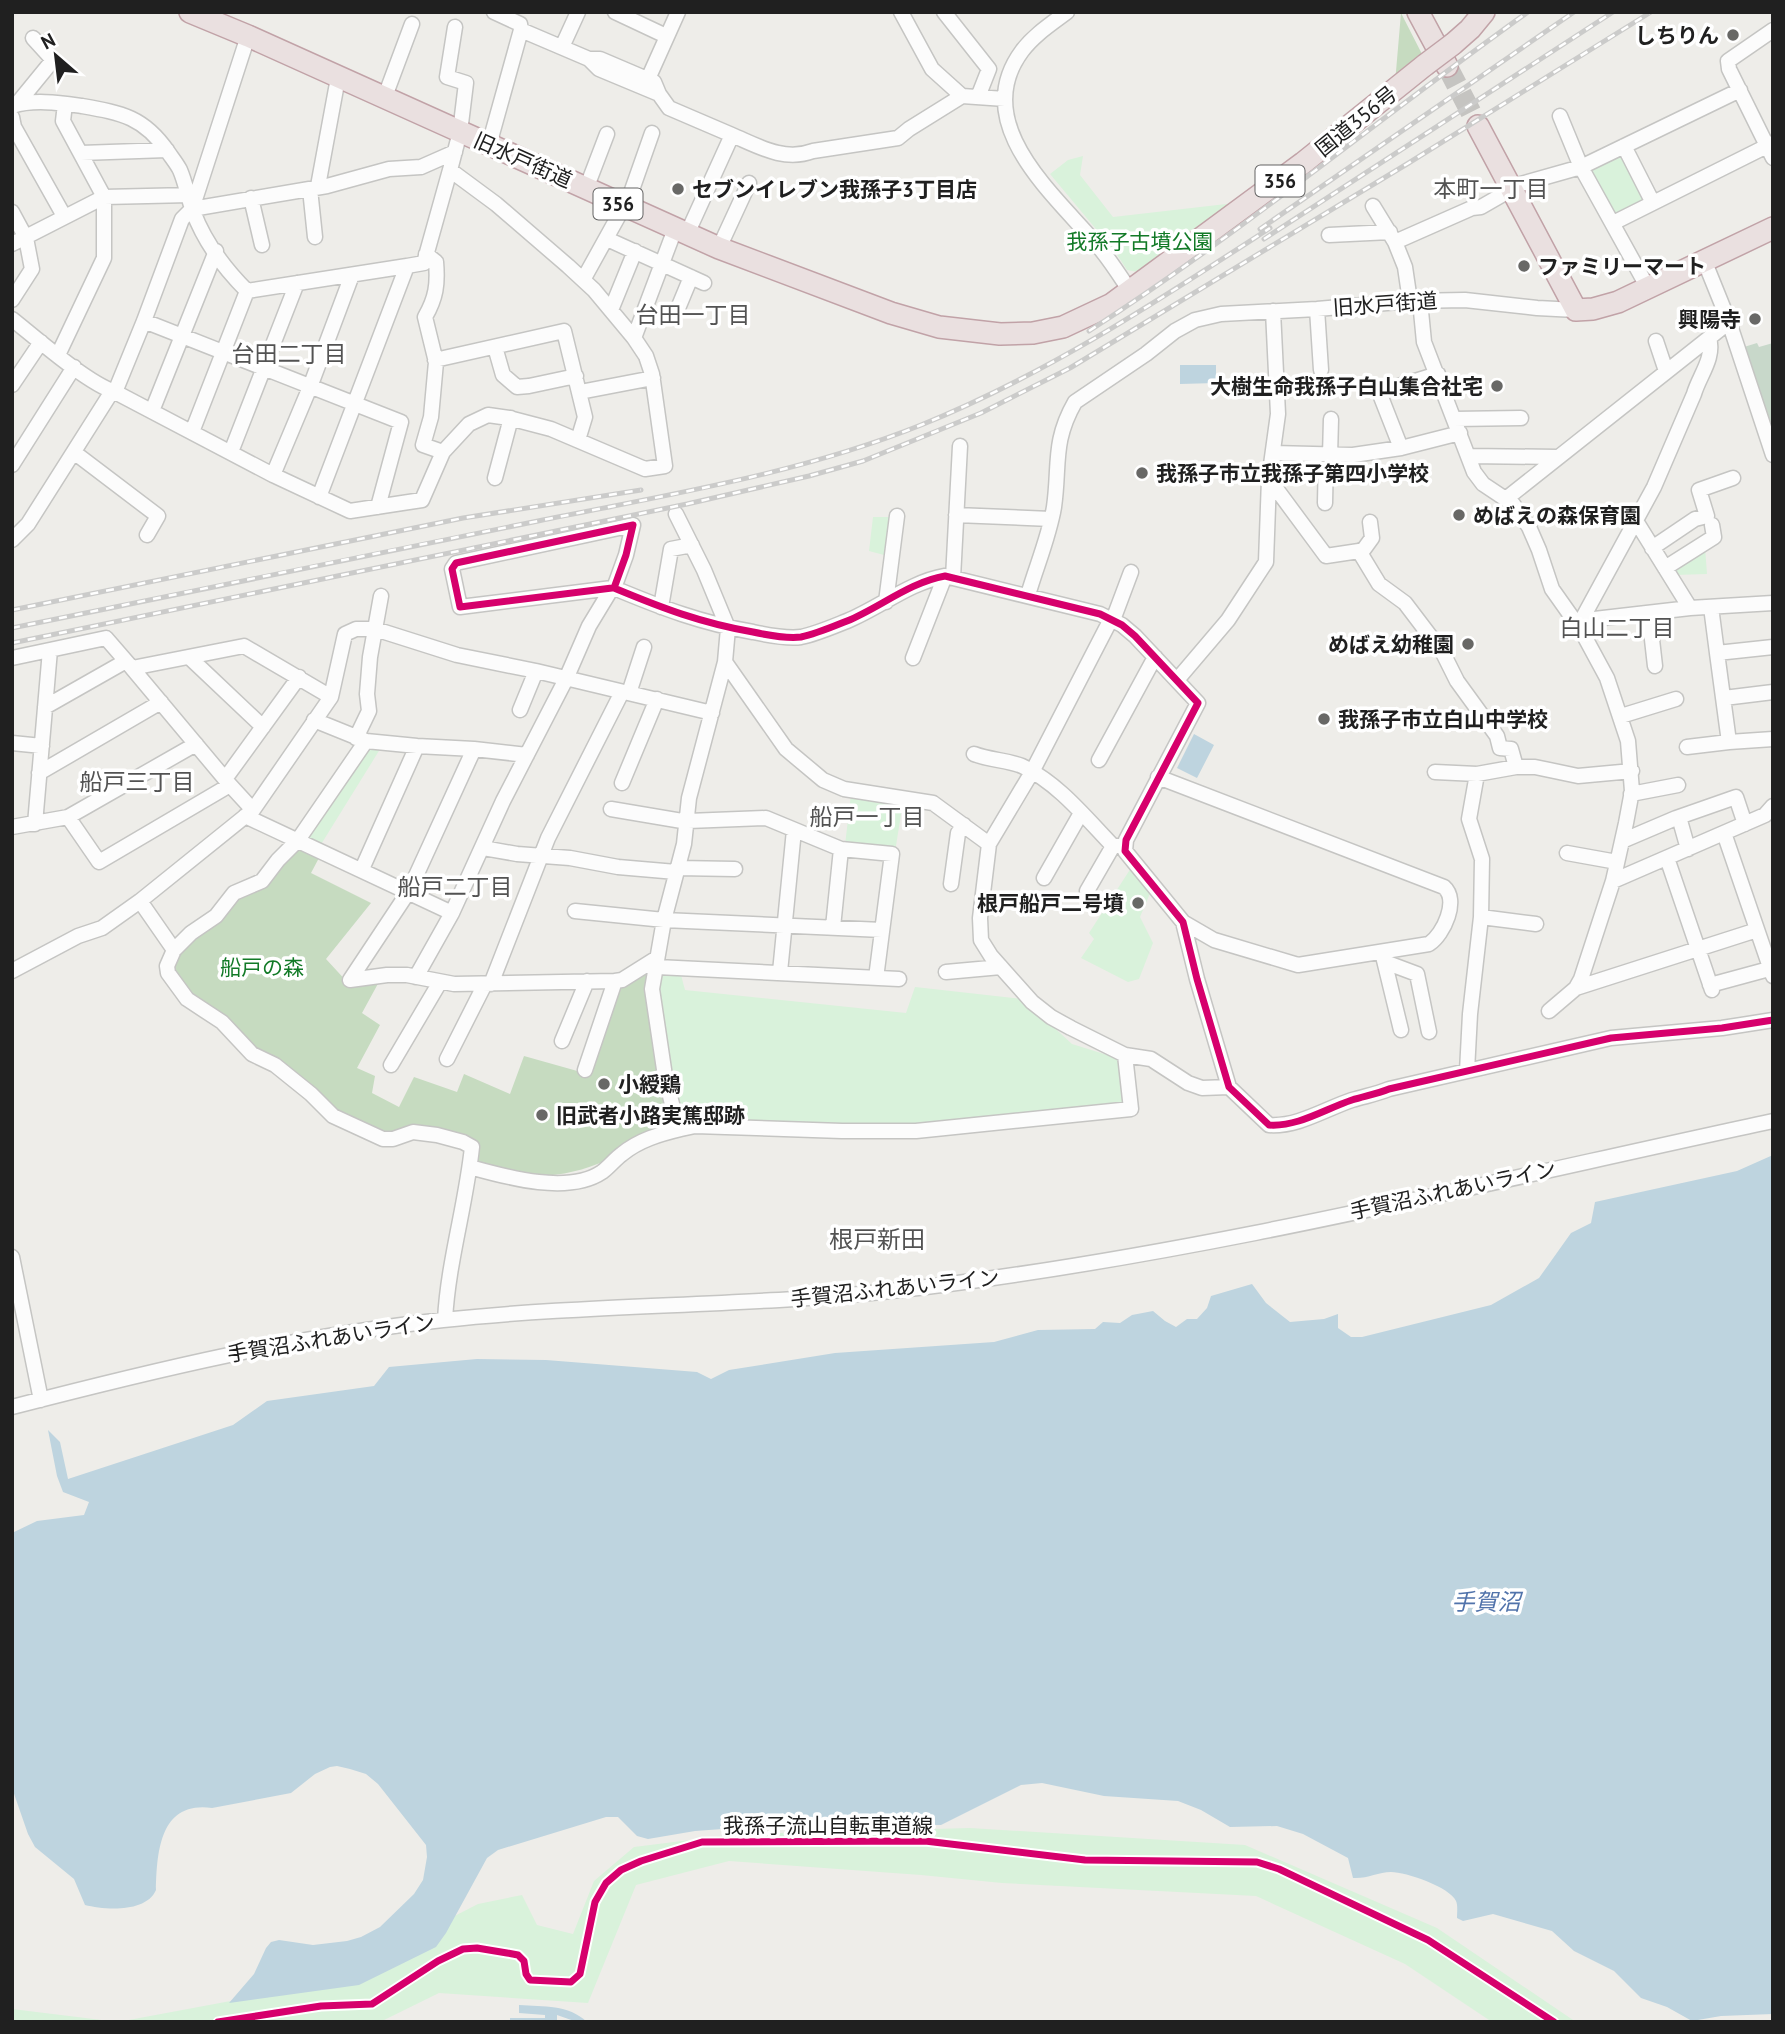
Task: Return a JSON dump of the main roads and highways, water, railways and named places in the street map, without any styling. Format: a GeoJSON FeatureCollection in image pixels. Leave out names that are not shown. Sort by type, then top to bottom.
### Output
{"type":"FeatureCollection","features":[{"type":"Feature","properties":{"kind":"highway","name":"旧水戸街道"},"geometry":{"type":"LineString","coordinates":[[190,12],[384,99],[457,142],[489,145],[681,232],[840,295],[939,327],[961,331],[1018,334],[1063,327]]}},
{"type":"Feature","properties":{"kind":"highway"},"geometry":{"type":"LineString","coordinates":[[1418,12],[1447,66]]}},
{"type":"Feature","properties":{"kind":"highway","name":"国道356号"},"geometry":{"type":"LineString","coordinates":[[1063,327],[1096,313],[1130,291],[1303,163],[1452,44],[1477,22],[1484,12]]}},
{"type":"Feature","properties":{"kind":"highway"},"geometry":{"type":"LineString","coordinates":[[1478,126],[1576,310],[1606,307],[1773,228]]}},
{"type":"Feature","properties":{"kind":"water"},"geometry":{"type":"Polygon","coordinates":[[[1180,365],[1216,365],[1216,383],[1180,384],[1180,365]]]}},
{"type":"Feature","properties":{"kind":"water"},"geometry":{"type":"Polygon","coordinates":[[[1194,734],[1214,745],[1197,778],[1177,768],[1194,734]]]}},
{"type":"Feature","properties":{"kind":"water","name":"手賀沼"},"geometry":{"type":"Polygon","coordinates":[[[1773,1155],[1773,2014],[1721,2016],[1692,2021],[1667,2007],[1641,1998],[1614,1971],[1574,1951],[1552,1931],[1493,1914],[1463,1921],[1457,1918],[1457,1903],[1452,1896],[1437,1886],[1417,1877],[1391,1872],[1353,1878],[1348,1858],[1303,1834],[1277,1826],[1230,1827],[1201,1810],[1178,1801],[1104,1796],[1042,1783],[1021,1785],[941,1825],[791,1824],[695,1831],[648,1839],[637,1836],[618,1817],[606,1817],[498,1850],[487,1858],[436,1947],[359,1985],[229,2003],[254,1974],[271,1942],[279,1940],[313,1945],[361,1937],[380,1927],[414,1894],[423,1880],[426,1845],[378,1784],[366,1774],[337,1766],[315,1774],[291,1793],[181,1812],[165,1832],[160,1845],[156,1890],[143,1903],[124,1908],[85,1905],[74,1879],[35,1847],[28,1834],[12,1788],[12,1533],[37,1521],[84,1515],[89,1502],[63,1492],[48,1430],[60,1442],[68,1479],[233,1425],[267,1401],[374,1386],[389,1367],[477,1359],[546,1360],[697,1372],[711,1379],[729,1370],[835,1353],[994,1342],[1038,1330],[1095,1329],[1103,1322],[1120,1323],[1132,1315],[1153,1311],[1176,1327],[1187,1319],[1197,1319],[1207,1308],[1211,1296],[1252,1284],[1266,1303],[1290,1322],[1324,1319],[1338,1314],[1338,1328],[1351,1337],[1362,1337],[1491,1305],[1539,1278],[1571,1233],[1591,1223],[1595,1202],[1737,1171],[1773,1155]]]}},
{"type":"Feature","properties":{"kind":"water"},"geometry":{"type":"Polygon","coordinates":[[[519,2005],[564,2009],[587,2022],[577,2022],[557,2015],[557,2020],[565,2022],[510,2022],[510,2018],[545,2018],[545,2015],[519,2013],[519,2005]]]}},
{"type":"Feature","properties":{"kind":"tunnel"},"geometry":{"type":"LineString","coordinates":[[1447,66],[1478,126]]}},
{"type":"Feature","properties":{"kind":"railway"},"geometry":{"type":"LineString","coordinates":[[1089,331],[1201,255],[1528,12]]}},
{"type":"Feature","properties":{"kind":"railway"},"geometry":{"type":"LineString","coordinates":[[1260,229],[1574,12]]}},
{"type":"Feature","properties":{"kind":"railway"},"geometry":{"type":"LineString","coordinates":[[1264,239],[1613,12]]}},
{"type":"Feature","properties":{"kind":"railway"},"geometry":{"type":"LineString","coordinates":[[12,643],[687,504],[863,461],[981,413],[1070,368],[1407,164],[1651,12]]}},
{"type":"Feature","properties":{"kind":"railway"},"geometry":{"type":"LineString","coordinates":[[12,628],[732,482],[828,457],[921,425],[1013,383],[1100,335],[1270,228]]}},
{"type":"Feature","properties":{"kind":"railway"},"geometry":{"type":"LineString","coordinates":[[12,610],[463,518],[641,490]]}},
{"type":"Feature","properties":{"kind":"place","name":"しちりん"},"geometry":{"type":"Point","coordinates":[1733,35]}},
{"type":"Feature","properties":{"kind":"place","name":"セブンイレブン我孫子3丁目店"},"geometry":{"type":"Point","coordinates":[678,189]}},
{"type":"Feature","properties":{"kind":"place","name":"ファミリーマート"},"geometry":{"type":"Point","coordinates":[1524,266]}},
{"type":"Feature","properties":{"kind":"place","name":"興陽寺"},"geometry":{"type":"Point","coordinates":[1755,319]}},
{"type":"Feature","properties":{"kind":"place","name":"大樹生命我孫子白山集合社宅"},"geometry":{"type":"Point","coordinates":[1497,386]}},
{"type":"Feature","properties":{"kind":"place","name":"我孫子市立我孫子第四小学校"},"geometry":{"type":"Point","coordinates":[1142,473]}},
{"type":"Feature","properties":{"kind":"place","name":"めばえの森保育園"},"geometry":{"type":"Point","coordinates":[1459,515]}},
{"type":"Feature","properties":{"kind":"place","name":"めばえ幼稚園"},"geometry":{"type":"Point","coordinates":[1468,644]}},
{"type":"Feature","properties":{"kind":"place","name":"我孫子市立白山中学校"},"geometry":{"type":"Point","coordinates":[1324,719]}},
{"type":"Feature","properties":{"kind":"place","name":"根戸船戸二号墳"},"geometry":{"type":"Point","coordinates":[1138,903]}},
{"type":"Feature","properties":{"kind":"place","name":"小綬鶏"},"geometry":{"type":"Point","coordinates":[604,1084]}},
{"type":"Feature","properties":{"kind":"place","name":"旧武者小路実篤邸跡"},"geometry":{"type":"Point","coordinates":[542,1115]}},
{"type":"Feature","properties":{"kind":"district","name":"本町一丁目"},"geometry":{"type":"Point","coordinates":[1491,188]}},
{"type":"Feature","properties":{"kind":"district","name":"台田一丁目"},"geometry":{"type":"Point","coordinates":[693,314]}},
{"type":"Feature","properties":{"kind":"district","name":"台田二丁目"},"geometry":{"type":"Point","coordinates":[289,353]}},
{"type":"Feature","properties":{"kind":"district","name":"白山二丁目"},"geometry":{"type":"Point","coordinates":[1617,627]}},
{"type":"Feature","properties":{"kind":"district","name":"船戸三丁目"},"geometry":{"type":"Point","coordinates":[137,781]}},
{"type":"Feature","properties":{"kind":"district","name":"船戸一丁目"},"geometry":{"type":"Point","coordinates":[867,816]}},
{"type":"Feature","properties":{"kind":"district","name":"船戸二丁目"},"geometry":{"type":"Point","coordinates":[455,886]}},
{"type":"Feature","properties":{"kind":"district","name":"根戸新田"},"geometry":{"type":"Point","coordinates":[877,1239]}},
{"type":"Feature","properties":{"kind":"park label","name":"我孫子古墳公園"},"geometry":{"type":"Point","coordinates":[1140,241]}},
{"type":"Feature","properties":{"kind":"park label","name":"船戸の森"},"geometry":{"type":"Point","coordinates":[262,967]}}]}
